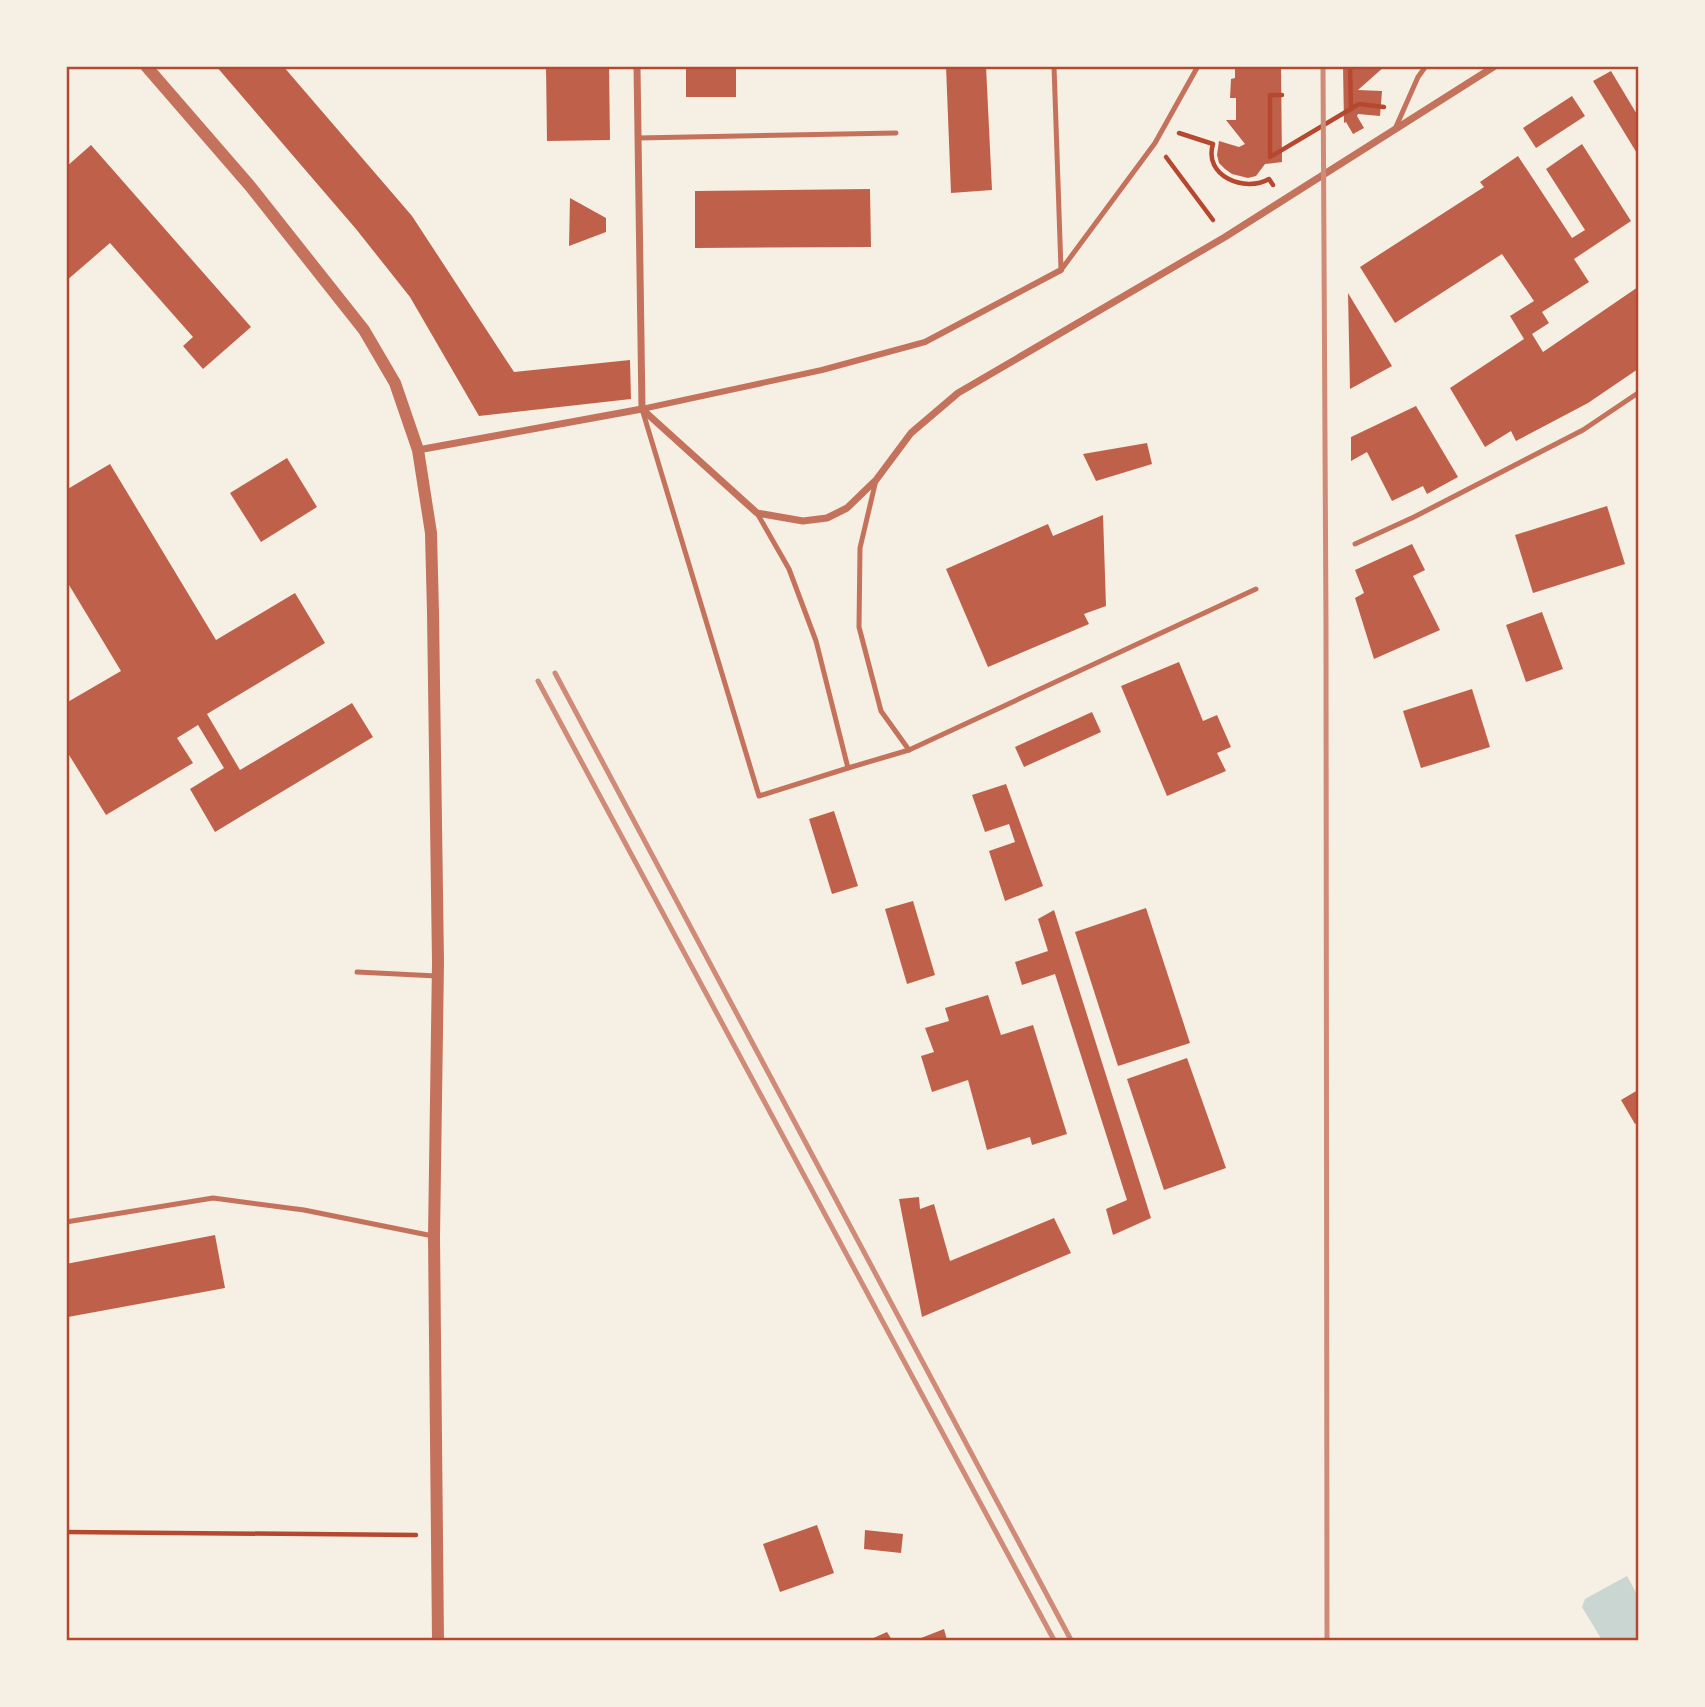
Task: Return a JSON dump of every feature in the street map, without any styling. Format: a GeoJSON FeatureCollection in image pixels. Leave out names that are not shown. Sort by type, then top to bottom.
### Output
{"type":"FeatureCollection","features":[{"type":"Feature","properties":{"kind":"street"},"geometry":{"type":"LineString","coordinates":[[146,66],[250,186],[364,330],[395,383],[418,450],[431,533],[437,976],[434,1237],[438,1640]]}},
{"type":"Feature","properties":{"kind":"street"},"geometry":{"type":"LineString","coordinates":[[637,66],[642,409],[757,513],[803,521],[827,518],[847,508],[876,480],[911,433],[958,393],[1225,237],[1356,157],[1495,66]]}},
{"type":"Feature","properties":{"kind":"street"},"geometry":{"type":"LineString","coordinates":[[418,450],[642,409],[822,370],[925,342],[1061,270]]}},
{"type":"Feature","properties":{"kind":"lane"},"geometry":{"type":"LineString","coordinates":[[1054,66],[1061,270]]}},
{"type":"Feature","properties":{"kind":"lane"},"geometry":{"type":"LineString","coordinates":[[1061,270],[1164,128],[1198,66]]}},
{"type":"Feature","properties":{"kind":"lane"},"geometry":{"type":"LineString","coordinates":[[1394,131],[1418,77],[1426,66]]}},
{"type":"Feature","properties":{"kind":"lane"},"geometry":{"type":"LineString","coordinates":[[638,138],[896,133]]}},
{"type":"Feature","properties":{"kind":"lane"},"geometry":{"type":"LineString","coordinates":[[1355,544],[1414,517],[1583,430],[1639,393]]}},
{"type":"Feature","properties":{"kind":"lane"},"geometry":{"type":"LineString","coordinates":[[642,409],[759,796],[909,750],[1256,589]]}},
{"type":"Feature","properties":{"kind":"lane"},"geometry":{"type":"LineString","coordinates":[[876,480],[860,548],[859,627],[881,711],[909,750]]}},
{"type":"Feature","properties":{"kind":"lane"},"geometry":{"type":"LineString","coordinates":[[757,513],[789,569],[816,641],[848,768]]}},
{"type":"Feature","properties":{"kind":"lane"},"geometry":{"type":"LineString","coordinates":[[357,972],[437,976]]}},
{"type":"Feature","properties":{"kind":"lane"},"geometry":{"type":"LineString","coordinates":[[66,1222],[213,1198],[304,1210],[434,1237]]}},
{"type":"Feature","properties":{"kind":"path"},"geometry":{"type":"LineString","coordinates":[[1350,66],[1351,109]]}},
{"type":"Feature","properties":{"kind":"path"},"geometry":{"type":"LineString","coordinates":[[1282,95],[1270,95],[1270,157],[1359,104],[1381,105],[1400,118]]}},
{"type":"Feature","properties":{"kind":"path"},"geometry":{"type":"LineString","coordinates":[[1164,128],[1213,144],[1212,158],[1220,172],[1240,184],[1259,184]]}},
{"type":"Feature","properties":{"kind":"path"},"geometry":{"type":"LineString","coordinates":[[1169,161],[1216,224]]}},
{"type":"Feature","properties":{"kind":"path"},"geometry":{"type":"LineString","coordinates":[[66,1532],[437,1535]]}},
{"type":"Feature","properties":{"kind":"shaded area"},"geometry":{"type":"Polygon","coordinates":[[[1627,1576],[1638,1596],[1638,1640],[1602,1640],[1582,1607],[1585,1599],[1627,1576]]]}},
{"type":"Feature","properties":{"kind":"building"},"geometry":{"type":"Polygon","coordinates":[[[216,66],[283,66],[412,216],[514,372],[630,360],[631,399],[479,416],[410,297],[356,229],[216,66]]]}},
{"type":"Feature","properties":{"kind":"building"},"geometry":{"type":"Polygon","coordinates":[[[546,66],[609,66],[610,140],[547,141],[546,66]]]}},
{"type":"Feature","properties":{"kind":"building"},"geometry":{"type":"Polygon","coordinates":[[[686,66],[736,66],[736,97],[686,97],[686,66]]]}},
{"type":"Feature","properties":{"kind":"building"},"geometry":{"type":"Polygon","coordinates":[[[946,66],[986,66],[992,190],[951,193],[946,66]]]}},
{"type":"Feature","properties":{"kind":"building"},"geometry":{"type":"Polygon","coordinates":[[[1235,66],[1281,66],[1282,162],[1265,164],[1256,176],[1248,178],[1232,174],[1225,169],[1219,163],[1217,155],[1219,141],[1239,147],[1245,144],[1226,120],[1236,120],[1236,98],[1230,98],[1235,66]]]}},
{"type":"Feature","properties":{"kind":"building"},"geometry":{"type":"Polygon","coordinates":[[[1343,66],[1385,66],[1358,90],[1382,91],[1380,116],[1358,114],[1364,128],[1353,134],[1346,122],[1344,123],[1343,66]]]}},
{"type":"Feature","properties":{"kind":"building"},"geometry":{"type":"Polygon","coordinates":[[[1611,71],[1638,116],[1638,155],[1593,81],[1611,71]]]}},
{"type":"Feature","properties":{"kind":"building"},"geometry":{"type":"Polygon","coordinates":[[[1572,96],[1585,116],[1536,148],[1523,128],[1572,96]]]}},
{"type":"Feature","properties":{"kind":"building"},"geometry":{"type":"Polygon","coordinates":[[[1582,144],[1631,221],[1574,259],[1589,282],[1542,312],[1549,323],[1532,334],[1543,352],[1638,287],[1638,369],[1588,403],[1516,441],[1511,431],[1485,447],[1450,388],[1524,339],[1510,316],[1534,301],[1502,254],[1395,323],[1360,267],[1484,187],[1480,182],[1518,156],[1572,238],[1585,230],[1546,169],[1582,144]]]}},
{"type":"Feature","properties":{"kind":"building"},"geometry":{"type":"Polygon","coordinates":[[[91,145],[251,327],[203,369],[183,346],[193,337],[110,243],[66,281],[66,167],[91,145]]]}},
{"type":"Feature","properties":{"kind":"building"},"geometry":{"type":"Polygon","coordinates":[[[870,189],[871,247],[695,248],[695,191],[870,189]]]}},
{"type":"Feature","properties":{"kind":"building"},"geometry":{"type":"Polygon","coordinates":[[[570,198],[606,218],[606,232],[569,246],[570,198]]]}},
{"type":"Feature","properties":{"kind":"building"},"geometry":{"type":"Polygon","coordinates":[[[1348,293],[1392,366],[1350,389],[1348,293]]]}},
{"type":"Feature","properties":{"kind":"building"},"geometry":{"type":"Polygon","coordinates":[[[1416,406],[1458,477],[1427,494],[1423,486],[1392,501],[1367,452],[1351,461],[1351,437],[1416,406]]]}},
{"type":"Feature","properties":{"kind":"building"},"geometry":{"type":"Polygon","coordinates":[[[1147,443],[1152,464],[1096,481],[1083,454],[1147,443]]]}},
{"type":"Feature","properties":{"kind":"building"},"geometry":{"type":"Polygon","coordinates":[[[287,458],[317,507],[261,542],[230,493],[287,458]]]}},
{"type":"Feature","properties":{"kind":"building"},"geometry":{"type":"Polygon","coordinates":[[[110,464],[216,640],[295,593],[325,643],[207,714],[240,770],[352,703],[373,737],[215,832],[190,789],[224,768],[198,725],[177,738],[193,763],[106,815],[66,750],[66,703],[121,671],[66,580],[66,490],[110,464]]]}},
{"type":"Feature","properties":{"kind":"building"},"geometry":{"type":"Polygon","coordinates":[[[1607,506],[1625,564],[1533,593],[1515,535],[1607,506]]]}},
{"type":"Feature","properties":{"kind":"building"},"geometry":{"type":"Polygon","coordinates":[[[1103,515],[1106,606],[1084,614],[1089,624],[988,667],[946,569],[1048,524],[1053,536],[1103,515]]]}},
{"type":"Feature","properties":{"kind":"building"},"geometry":{"type":"Polygon","coordinates":[[[1412,544],[1425,570],[1413,576],[1440,630],[1374,659],[1355,598],[1364,593],[1355,570],[1412,544]]]}},
{"type":"Feature","properties":{"kind":"building"},"geometry":{"type":"Polygon","coordinates":[[[1542,612],[1563,669],[1526,682],[1506,625],[1542,612]]]}},
{"type":"Feature","properties":{"kind":"building"},"geometry":{"type":"Polygon","coordinates":[[[1179,662],[1203,721],[1217,715],[1231,747],[1217,753],[1226,771],[1167,796],[1121,686],[1179,662]]]}},
{"type":"Feature","properties":{"kind":"building"},"geometry":{"type":"Polygon","coordinates":[[[1472,689],[1490,747],[1421,768],[1403,711],[1472,689]]]}},
{"type":"Feature","properties":{"kind":"building"},"geometry":{"type":"Polygon","coordinates":[[[1092,712],[1101,732],[1024,767],[1015,747],[1092,712]]]}},
{"type":"Feature","properties":{"kind":"building"},"geometry":{"type":"Polygon","coordinates":[[[1006,784],[1043,886],[1005,901],[989,851],[1015,842],[1009,824],[985,832],[972,795],[1006,784]]]}},
{"type":"Feature","properties":{"kind":"building"},"geometry":{"type":"Polygon","coordinates":[[[834,811],[858,886],[832,894],[809,819],[834,811]]]}},
{"type":"Feature","properties":{"kind":"building"},"geometry":{"type":"Polygon","coordinates":[[[913,901],[935,975],[907,984],[885,909],[913,901]]]}},
{"type":"Feature","properties":{"kind":"building"},"geometry":{"type":"Polygon","coordinates":[[[1146,908],[1190,1043],[1118,1066],[1075,932],[1146,908]]]}},
{"type":"Feature","properties":{"kind":"building"},"geometry":{"type":"Polygon","coordinates":[[[1054,910],[1151,1218],[1113,1235],[1106,1209],[1127,1200],[1055,974],[1022,985],[1015,962],[1048,951],[1038,919],[1054,910]]]}},
{"type":"Feature","properties":{"kind":"building"},"geometry":{"type":"Polygon","coordinates":[[[988,995],[1001,1035],[1033,1025],[1067,1134],[1032,1145],[1030,1137],[987,1150],[968,1080],[932,1092],[921,1056],[934,1052],[925,1028],[949,1021],[945,1008],[988,995]]]}},
{"type":"Feature","properties":{"kind":"building"},"geometry":{"type":"Polygon","coordinates":[[[1187,1058],[1226,1168],[1164,1190],[1127,1079],[1187,1058]]]}},
{"type":"Feature","properties":{"kind":"building"},"geometry":{"type":"Polygon","coordinates":[[[1638,1090],[1638,1122],[1635,1124],[1621,1100],[1638,1090]]]}},
{"type":"Feature","properties":{"kind":"building"},"geometry":{"type":"Polygon","coordinates":[[[919,1197],[920,1209],[934,1204],[950,1261],[1054,1218],[1071,1253],[922,1317],[899,1199],[919,1197]]]}},
{"type":"Feature","properties":{"kind":"building"},"geometry":{"type":"Polygon","coordinates":[[[215,1235],[225,1288],[68,1317],[66,1264],[215,1235]]]}},
{"type":"Feature","properties":{"kind":"building"},"geometry":{"type":"Polygon","coordinates":[[[817,1525],[834,1573],[780,1592],[763,1544],[817,1525]]]}},
{"type":"Feature","properties":{"kind":"building"},"geometry":{"type":"Polygon","coordinates":[[[865,1530],[903,1534],[901,1553],[864,1549],[865,1530]]]}},
{"type":"Feature","properties":{"kind":"building"},"geometry":{"type":"Polygon","coordinates":[[[944,1629],[947,1640],[916,1640],[944,1629]]]}},
{"type":"Feature","properties":{"kind":"building"},"geometry":{"type":"Polygon","coordinates":[[[887,1632],[892,1640],[869,1640],[887,1632]]]}},
{"type":"Feature","properties":{"kind":"railway"},"geometry":{"type":"LineString","coordinates":[[1323,66],[1327,1640]]}},
{"type":"Feature","properties":{"kind":"railway"},"geometry":{"type":"LineString","coordinates":[[555,673],[1071,1640]]}},
{"type":"Feature","properties":{"kind":"railway"},"geometry":{"type":"LineString","coordinates":[[538,681],[1054,1640]]}}]}
